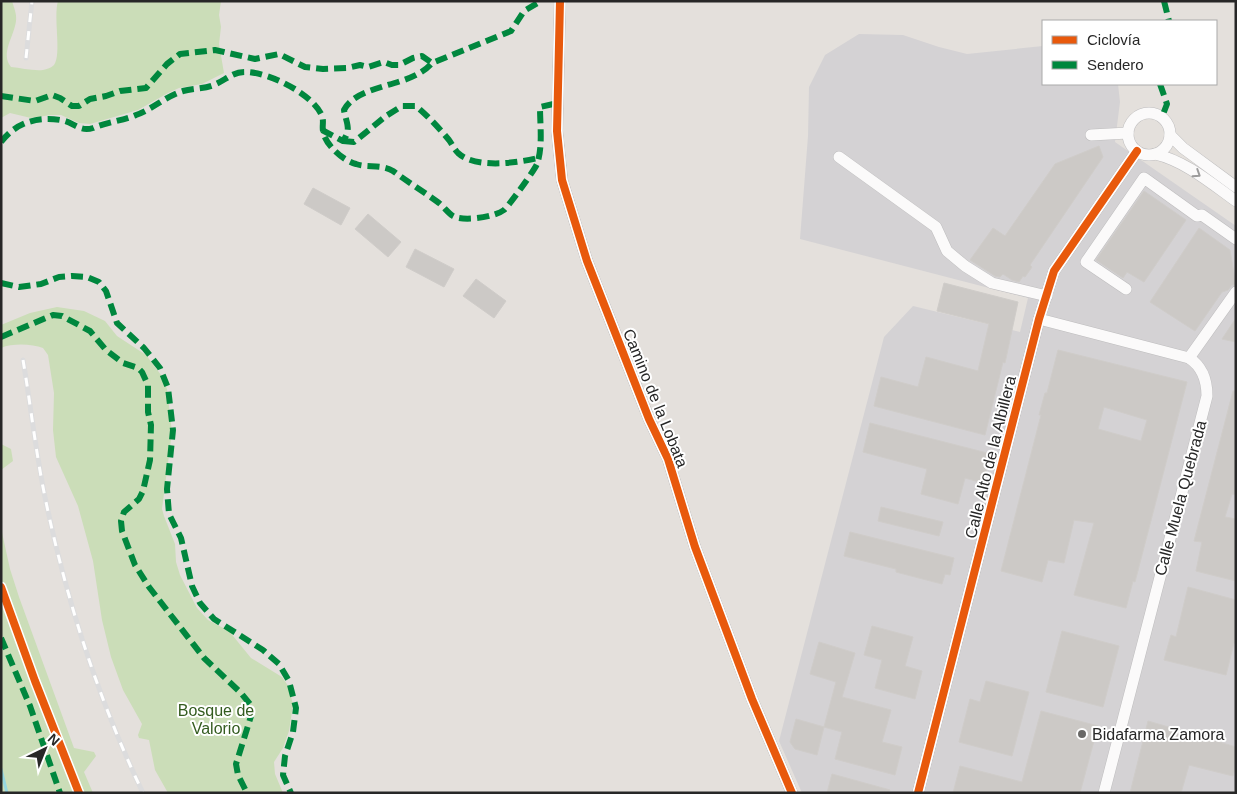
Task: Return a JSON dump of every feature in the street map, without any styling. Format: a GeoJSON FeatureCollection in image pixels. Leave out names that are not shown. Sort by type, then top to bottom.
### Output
{"type":"FeatureCollection","features":[{"type":"Feature","properties":{"kind":"street","name":"Camino de la Lobata"},"geometry":{"type":"LineString","coordinates":[[560,1],[557,131],[562,180],[587,261],[649,419],[668,459],[696,549],[749,692],[792,793]]}},
{"type":"Feature","properties":{"kind":"street"},"geometry":{"type":"LineString","coordinates":[[1236,187],[1183,148],[1170,135],[1166,122],[1162,117],[1150,113],[1137,116],[1132,121],[1128,133],[1132,146],[1137,151],[1142,154],[1168,157],[1236,201]]}},
{"type":"Feature","properties":{"kind":"street"},"geometry":{"type":"LineString","coordinates":[[1092,135],[1128,133]]}},
{"type":"Feature","properties":{"kind":"street"},"geometry":{"type":"LineString","coordinates":[[1155,154],[1165,147],[1170,135]]}},
{"type":"Feature","properties":{"kind":"street","name":"Calle Alto de la Albillera"},"geometry":{"type":"LineString","coordinates":[[918,793],[1039,319],[1054,271],[1137,151]]}},
{"type":"Feature","properties":{"kind":"street"},"geometry":{"type":"LineString","coordinates":[[839,157],[936,227],[946,251],[965,266],[992,283],[1047,296]]}},
{"type":"Feature","properties":{"kind":"street"},"geometry":{"type":"LineString","coordinates":[[1126,290],[1086,262],[1144,178],[1197,216],[1202,215],[1236,238]]}},
{"type":"Feature","properties":{"kind":"street"},"geometry":{"type":"LineString","coordinates":[[1039,319],[1189,358],[1236,292]]}},
{"type":"Feature","properties":{"kind":"street","name":"Calle Muela Quebrada"},"geometry":{"type":"LineString","coordinates":[[1104,793],[1207,396],[1207,385],[1202,372],[1196,363],[1189,358]]}},
{"type":"Feature","properties":{"kind":"shaded area"},"geometry":{"type":"Polygon","coordinates":[[[859,34],[903,35],[967,54],[1042,46],[1042,85],[1118,85],[1120,102],[1115,142],[1236,226],[1236,793],[802,793],[779,741],[884,337],[913,306],[1020,332],[1028,298],[800,239],[808,136],[809,87],[825,55],[859,34]]]}},
{"type":"Feature","properties":{"kind":"green space"},"geometry":{"type":"Polygon","coordinates":[[[1,1],[12,1],[16,16],[15,27],[7,51],[8,62],[11,67],[44,70],[52,67],[56,60],[58,1],[221,1],[219,44],[224,73],[202,84],[179,88],[138,110],[90,124],[79,123],[61,115],[31,118],[10,113],[1,118],[1,1]]]}},
{"type":"Feature","properties":{"kind":"green space","name":"Bosque de Valorio"},"geometry":{"type":"Polygon","coordinates":[[[57,307],[84,311],[105,321],[117,336],[146,355],[161,375],[167,389],[172,432],[162,509],[175,544],[176,562],[180,575],[197,608],[208,620],[229,631],[251,658],[282,677],[289,687],[293,705],[289,731],[283,748],[274,762],[275,774],[283,793],[168,793],[155,770],[149,740],[139,738],[138,735],[142,724],[123,690],[111,657],[102,620],[93,561],[78,506],[56,457],[53,430],[54,393],[48,355],[43,348],[33,346],[17,345],[1,348],[1,325],[30,313],[57,307]]]}},
{"type":"Feature","properties":{"kind":"green space"},"geometry":{"type":"Polygon","coordinates":[[[1,444],[11,449],[13,461],[1,470],[1,444]]]}},
{"type":"Feature","properties":{"kind":"green space"},"geometry":{"type":"Polygon","coordinates":[[[1,528],[10,569],[19,597],[74,748],[94,752],[96,756],[84,772],[93,793],[1,793],[1,528]]]}},
{"type":"Feature","properties":{"kind":"building"},"geometry":{"type":"Polygon","coordinates":[[[1099,146],[1103,157],[1030,265],[1032,267],[1025,277],[1023,276],[1019,282],[1003,274],[1000,277],[995,276],[970,260],[993,228],[1005,236],[1055,164],[1099,146]]]}},
{"type":"Feature","properties":{"kind":"building"},"geometry":{"type":"Polygon","coordinates":[[[313,188],[350,208],[341,225],[304,204],[313,188]]]}},
{"type":"Feature","properties":{"kind":"building"},"geometry":{"type":"Polygon","coordinates":[[[1144,191],[1186,220],[1144,282],[1127,272],[1123,278],[1096,260],[1144,191]]]}},
{"type":"Feature","properties":{"kind":"building"},"geometry":{"type":"Polygon","coordinates":[[[368,214],[401,242],[388,257],[355,229],[368,214]]]}},
{"type":"Feature","properties":{"kind":"building"},"geometry":{"type":"Polygon","coordinates":[[[1199,228],[1230,250],[1236,285],[1232,285],[1228,290],[1222,292],[1195,331],[1150,302],[1199,228]]]}},
{"type":"Feature","properties":{"kind":"building"},"geometry":{"type":"Polygon","coordinates":[[[415,249],[454,269],[444,287],[406,267],[415,249]]]}},
{"type":"Feature","properties":{"kind":"building"},"geometry":{"type":"Polygon","coordinates":[[[476,279],[506,301],[494,318],[463,296],[476,279]]]}},
{"type":"Feature","properties":{"kind":"building"},"geometry":{"type":"Polygon","coordinates":[[[944,283],[1018,302],[1005,363],[1003,362],[985,435],[874,406],[881,377],[918,387],[926,357],[978,371],[989,324],[937,311],[944,283]]]}},
{"type":"Feature","properties":{"kind":"building"},"geometry":{"type":"Polygon","coordinates":[[[1236,318],[1236,342],[1222,339],[1236,318]]]}},
{"type":"Feature","properties":{"kind":"building"},"geometry":{"type":"Polygon","coordinates":[[[1058,350],[1187,382],[1135,582],[1133,581],[1126,608],[1074,595],[1094,523],[1074,520],[1064,563],[1048,560],[1042,582],[1001,571],[1041,415],[1039,415],[1045,393],[1047,393],[1058,350]],[[1104,407],[1098,429],[1141,441],[1147,420],[1104,407]]]}},
{"type":"Feature","properties":{"kind":"building"},"geometry":{"type":"Polygon","coordinates":[[[1233,391],[1236,391],[1236,495],[1232,494],[1225,517],[1236,519],[1236,581],[1196,571],[1202,542],[1194,541],[1233,391]]]}},
{"type":"Feature","properties":{"kind":"building"},"geometry":{"type":"Polygon","coordinates":[[[870,423],[991,454],[983,483],[965,478],[958,504],[921,494],[927,469],[863,452],[870,423]]]}},
{"type":"Feature","properties":{"kind":"building"},"geometry":{"type":"Polygon","coordinates":[[[881,507],[943,522],[939,536],[878,521],[881,507]]]}},
{"type":"Feature","properties":{"kind":"building"},"geometry":{"type":"Polygon","coordinates":[[[850,532],[954,558],[950,575],[945,574],[942,584],[896,572],[896,569],[844,556],[850,532]]]}},
{"type":"Feature","properties":{"kind":"building"},"geometry":{"type":"Polygon","coordinates":[[[1188,587],[1236,600],[1236,644],[1234,643],[1226,675],[1164,660],[1171,635],[1176,637],[1188,587]]]}},
{"type":"Feature","properties":{"kind":"building"},"geometry":{"type":"Polygon","coordinates":[[[872,626],[913,637],[905,666],[922,671],[915,699],[875,688],[882,660],[864,655],[872,626]]]}},
{"type":"Feature","properties":{"kind":"building"},"geometry":{"type":"Polygon","coordinates":[[[1062,631],[1119,646],[1103,707],[1046,692],[1062,631]]]}},
{"type":"Feature","properties":{"kind":"building"},"geometry":{"type":"Polygon","coordinates":[[[819,642],[855,653],[842,697],[891,710],[882,742],[902,747],[895,775],[835,759],[842,732],[824,727],[836,682],[810,674],[819,642]]]}},
{"type":"Feature","properties":{"kind":"building"},"geometry":{"type":"Polygon","coordinates":[[[986,681],[1029,692],[1012,756],[959,742],[970,699],[980,702],[986,681]]]}},
{"type":"Feature","properties":{"kind":"building"},"geometry":{"type":"Polygon","coordinates":[[[1041,711],[1098,726],[1080,793],[953,793],[960,766],[1022,782],[1041,711]]]}},
{"type":"Feature","properties":{"kind":"building"},"geometry":{"type":"Polygon","coordinates":[[[796,719],[824,727],[817,755],[795,749],[790,742],[796,719]]]}},
{"type":"Feature","properties":{"kind":"building"},"geometry":{"type":"Polygon","coordinates":[[[1148,721],[1236,747],[1236,765],[1233,776],[1189,765],[1181,793],[1130,793],[1148,721]]]}},
{"type":"Feature","properties":{"kind":"building"},"geometry":{"type":"Polygon","coordinates":[[[832,774],[890,790],[889,793],[827,793],[832,774]]]}},
{"type":"Feature","properties":{"kind":"waterway"},"geometry":{"type":"LineString","coordinates":[[1,769],[7,793]]}},
{"type":"Feature","properties":{"kind":"railway"},"geometry":{"type":"LineString","coordinates":[[26,58],[32,1]]}},
{"type":"Feature","properties":{"kind":"railway"},"geometry":{"type":"LineString","coordinates":[[23,360],[42,484],[74,614],[112,723],[143,793]]}},
{"type":"Feature","properties":{"kind":"marked path"},"geometry":{"type":"LineString","coordinates":[[1,96],[35,101],[52,95],[72,106],[79,106],[90,99],[120,91],[146,88],[167,64],[180,54],[215,50],[255,59],[279,54],[305,67],[323,69],[347,68],[360,65],[368,67],[384,62],[399,65],[422,56],[432,63],[511,31],[524,11],[541,1]]}},
{"type":"Feature","properties":{"kind":"marked path"},"geometry":{"type":"LineString","coordinates":[[1164,1],[1169,20]]}},
{"type":"Feature","properties":{"kind":"marked path"},"geometry":{"type":"LineString","coordinates":[[322,130],[343,141],[348,129],[344,110],[351,101],[372,90],[411,77],[423,71],[432,63]]}},
{"type":"Feature","properties":{"kind":"marked path"},"geometry":{"type":"LineString","coordinates":[[1,142],[14,129],[29,122],[56,119],[89,129],[136,115],[183,91],[212,86],[238,73],[256,73],[290,86],[310,100],[322,116],[324,136],[334,150],[344,158],[360,165],[389,169],[439,203],[453,216],[471,219],[500,213],[516,195],[535,168],[539,157],[541,143],[540,107],[558,103]]}},
{"type":"Feature","properties":{"kind":"marked path"},"geometry":{"type":"LineString","coordinates":[[1160,85],[1167,104],[1162,117]]}},
{"type":"Feature","properties":{"kind":"marked path"},"geometry":{"type":"LineString","coordinates":[[343,141],[354,142],[386,116],[402,106],[416,106],[449,140],[455,150],[465,158],[485,163],[519,162],[538,158]]}},
{"type":"Feature","properties":{"kind":"marked path"},"geometry":{"type":"LineString","coordinates":[[1,283],[19,287],[41,284],[59,277],[72,276],[87,277],[99,282],[106,291],[117,323],[144,348],[160,368],[168,388],[173,430],[167,489],[169,514],[181,538],[192,586],[200,603],[214,619],[263,650],[279,664],[289,681],[296,708],[293,732],[285,756],[283,775],[291,793]]}},
{"type":"Feature","properties":{"kind":"marked path"},"geometry":{"type":"LineString","coordinates":[[1,337],[53,315],[62,316],[90,331],[106,350],[123,363],[138,368],[142,372],[148,385],[148,412],[151,425],[150,460],[143,491],[139,499],[124,512],[121,521],[122,531],[135,565],[149,587],[204,658],[250,704],[252,713],[236,764],[238,775],[247,793]]}},
{"type":"Feature","properties":{"kind":"marked path"},"geometry":{"type":"LineString","coordinates":[[1,638],[30,706],[60,793]]}},
{"type":"Feature","properties":{"kind":"cycle path"},"geometry":{"type":"LineString","coordinates":[[560,1],[557,131],[562,180],[587,261],[649,419],[668,459],[695,547],[752,699],[792,793]]}},
{"type":"Feature","properties":{"kind":"cycle path"},"geometry":{"type":"LineString","coordinates":[[918,793],[1039,319],[1054,271],[1137,151]]}},
{"type":"Feature","properties":{"kind":"cycle path"},"geometry":{"type":"LineString","coordinates":[[1,587],[79,793]]}},
{"type":"Feature","properties":{"kind":"place","name":"Bidafarma Zamora"},"geometry":{"type":"Point","coordinates":[1082,734]}}]}
